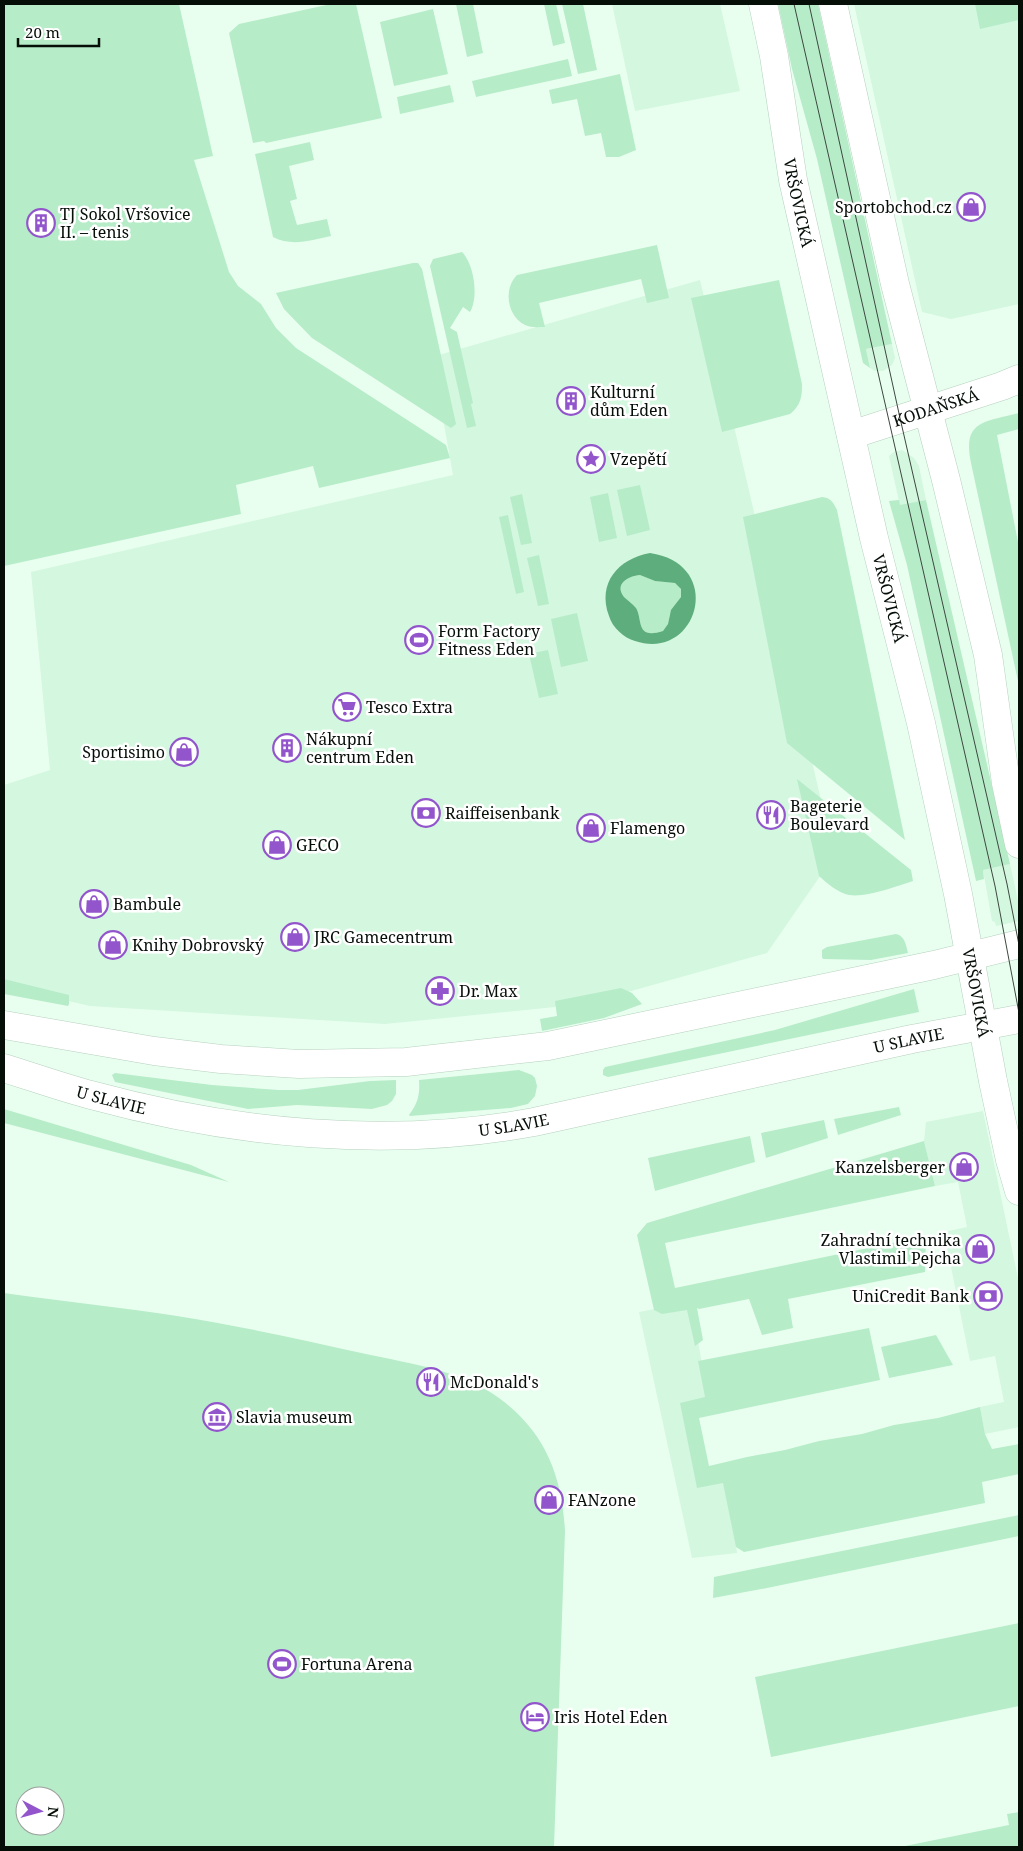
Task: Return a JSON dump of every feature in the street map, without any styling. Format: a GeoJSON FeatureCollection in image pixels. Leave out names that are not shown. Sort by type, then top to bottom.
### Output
{"type":"FeatureCollection","features":[{"type":"Feature","properties":{"kind":"main road","name":"VRŠOVICKÁ"},"geometry":{"type":"LineString","coordinates":[[763,4],[774,56],[793,180],[874,538],[921,724],[1010,1160],[1019,1190]]}},
{"type":"Feature","properties":{"kind":"main road"},"geometry":{"type":"LineString","coordinates":[[833,4],[895,284],[928,408],[988,655],[1006,783],[1019,844]]}},
{"type":"Feature","properties":{"kind":"main road","name":"KODAŇSKÁ"},"geometry":{"type":"LineString","coordinates":[[851,434],[1019,379]]}},
{"type":"Feature","properties":{"kind":"main road"},"geometry":{"type":"LineString","coordinates":[[4,1025],[154,1051],[221,1059],[299,1064],[406,1062],[548,1046],[970,957],[1019,944]]}},
{"type":"Feature","properties":{"kind":"main road","name":"U SLAVIE"},"geometry":{"type":"LineString","coordinates":[[4,1068],[91,1095],[164,1112],[247,1127],[368,1135],[439,1133],[490,1129],[534,1122],[902,1041],[1019,1020]]}},
{"type":"Feature","properties":{"kind":"shaded area"},"geometry":{"type":"Polygon","coordinates":[[[4,4],[179,4],[213,156],[194,160],[229,272],[238,286],[261,304],[276,328],[296,348],[446,445],[450,458],[319,488],[313,466],[236,485],[241,514],[4,566],[4,4]]]}},
{"type":"Feature","properties":{"kind":"shaded area"},"geometry":{"type":"Polygon","coordinates":[[[331,4],[356,4],[382,118],[266,143],[264,141],[253,143],[229,33],[239,24],[331,4]]]}},
{"type":"Feature","properties":{"kind":"shaded area"},"geometry":{"type":"Polygon","coordinates":[[[456,4],[473,4],[483,53],[467,57],[456,4]]]}},
{"type":"Feature","properties":{"kind":"shaded area"},"geometry":{"type":"Polygon","coordinates":[[[544,4],[556,4],[565,43],[553,46],[544,4]]]}},
{"type":"Feature","properties":{"kind":"shaded area"},"geometry":{"type":"Polygon","coordinates":[[[562,4],[583,4],[597,70],[578,74],[562,4]]]}},
{"type":"Feature","properties":{"kind":"shaded area"},"geometry":{"type":"Polygon","coordinates":[[[612,4],[720,4],[740,91],[635,111],[612,4]]]}},
{"type":"Feature","properties":{"kind":"shaded area"},"geometry":{"type":"Polygon","coordinates":[[[778,4],[818,4],[892,344],[866,349],[870,368],[863,363],[817,159],[792,69],[778,4]]]}},
{"type":"Feature","properties":{"kind":"shaded area"},"geometry":{"type":"Polygon","coordinates":[[[854,4],[1019,4],[1019,304],[951,319],[922,312],[854,4]]]}},
{"type":"Feature","properties":{"kind":"shaded area"},"geometry":{"type":"Polygon","coordinates":[[[975,4],[1019,4],[1019,20],[980,29],[975,4]]]}},
{"type":"Feature","properties":{"kind":"shaded area"},"geometry":{"type":"Polygon","coordinates":[[[433,9],[448,74],[394,86],[380,22],[433,9]]]}},
{"type":"Feature","properties":{"kind":"shaded area"},"geometry":{"type":"Polygon","coordinates":[[[568,59],[572,76],[476,97],[472,81],[568,59]]]}},
{"type":"Feature","properties":{"kind":"shaded area"},"geometry":{"type":"Polygon","coordinates":[[[620,74],[636,150],[619,157],[606,157],[601,133],[585,136],[577,99],[552,104],[549,90],[620,74]]]}},
{"type":"Feature","properties":{"kind":"shaded area"},"geometry":{"type":"Polygon","coordinates":[[[450,85],[454,102],[400,114],[397,97],[450,85]]]}},
{"type":"Feature","properties":{"kind":"shaded area"},"geometry":{"type":"Polygon","coordinates":[[[310,142],[314,160],[289,166],[297,199],[290,201],[297,225],[327,219],[331,236],[302,242],[287,242],[273,237],[255,154],[310,142]]]}},
{"type":"Feature","properties":{"kind":"shaded area"},"geometry":{"type":"Polygon","coordinates":[[[657,245],[669,298],[647,303],[641,279],[539,303],[545,327],[525,325],[519,321],[511,309],[509,302],[510,287],[517,275],[657,245]]]}},
{"type":"Feature","properties":{"kind":"shaded area"},"geometry":{"type":"Polygon","coordinates":[[[462,252],[470,264],[474,281],[473,306],[470,312],[463,307],[450,328],[457,332],[473,403],[471,404],[476,426],[467,428],[430,266],[433,259],[462,252]]]}},
{"type":"Feature","properties":{"kind":"shaded area"},"geometry":{"type":"Polygon","coordinates":[[[418,263],[422,269],[456,424],[451,428],[312,338],[284,309],[276,293],[418,263]]]}},
{"type":"Feature","properties":{"kind":"shaded area"},"geometry":{"type":"Polygon","coordinates":[[[700,280],[834,856],[767,953],[585,1004],[385,1024],[90,1006],[4,986],[4,785],[50,770],[31,572],[453,475],[432,357],[700,280]]]}},
{"type":"Feature","properties":{"kind":"shaded area"},"geometry":{"type":"Polygon","coordinates":[[[779,280],[802,384],[800,400],[797,407],[790,414],[722,432],[691,298],[779,280]]]}},
{"type":"Feature","properties":{"kind":"shaded area"},"geometry":{"type":"Polygon","coordinates":[[[892,344],[895,358],[892,365],[883,371],[875,371],[870,368],[866,349],[892,344]]]}},
{"type":"Feature","properties":{"kind":"shaded area"},"geometry":{"type":"Polygon","coordinates":[[[1019,413],[1019,429],[997,435],[1019,547],[1019,686],[969,449],[970,438],[973,431],[979,425],[986,421],[1019,413]]]}},
{"type":"Feature","properties":{"kind":"shaded area"},"geometry":{"type":"Polygon","coordinates":[[[902,450],[914,458],[919,466],[926,500],[900,506],[889,456],[894,452],[902,450]]]}},
{"type":"Feature","properties":{"kind":"shaded area"},"geometry":{"type":"Polygon","coordinates":[[[640,485],[650,530],[627,536],[617,490],[640,485]]]}},
{"type":"Feature","properties":{"kind":"shaded area"},"geometry":{"type":"Polygon","coordinates":[[[608,493],[617,538],[599,542],[590,497],[608,493]]]}},
{"type":"Feature","properties":{"kind":"shaded area"},"geometry":{"type":"Polygon","coordinates":[[[522,494],[532,543],[521,545],[510,497],[522,494]]]}},
{"type":"Feature","properties":{"kind":"shaded area"},"geometry":{"type":"Polygon","coordinates":[[[822,497],[828,498],[837,510],[905,840],[787,743],[743,517],[822,497]]]}},
{"type":"Feature","properties":{"kind":"shaded area"},"geometry":{"type":"Polygon","coordinates":[[[899,500],[900,505],[926,500],[1010,864],[983,870],[984,879],[976,881],[907,565],[889,501],[899,500]]]}},
{"type":"Feature","properties":{"kind":"shaded area"},"geometry":{"type":"Polygon","coordinates":[[[508,515],[524,592],[516,594],[499,517],[508,515]]]}},
{"type":"Feature","properties":{"kind":"shaded area"},"geometry":{"type":"Polygon","coordinates":[[[650,553],[674,561],[689,574],[695,591],[695,609],[687,625],[675,638],[657,644],[631,640],[623,635],[611,620],[606,604],[608,583],[613,574],[628,561],[650,553]],[[640,575],[635,576],[627,579],[621,588],[624,597],[636,608],[642,627],[648,633],[663,631],[668,624],[671,610],[681,597],[681,589],[675,583],[655,581],[640,575]]]}},
{"type":"Feature","properties":{"kind":"shaded area"},"geometry":{"type":"Polygon","coordinates":[[[539,555],[549,604],[538,606],[527,558],[539,555]]]}},
{"type":"Feature","properties":{"kind":"shaded area"},"geometry":{"type":"Polygon","coordinates":[[[640,575],[655,581],[675,583],[681,589],[681,597],[670,614],[668,624],[663,631],[648,633],[644,631],[636,608],[621,592],[622,585],[627,579],[640,575]]]}},
{"type":"Feature","properties":{"kind":"shaded area"},"geometry":{"type":"Polygon","coordinates":[[[577,613],[588,661],[561,667],[551,619],[577,613]]]}},
{"type":"Feature","properties":{"kind":"shaded area"},"geometry":{"type":"Polygon","coordinates":[[[548,650],[558,694],[539,698],[529,654],[548,650]]]}},
{"type":"Feature","properties":{"kind":"shaded area"},"geometry":{"type":"Polygon","coordinates":[[[797,779],[911,870],[913,881],[864,895],[849,895],[822,879],[819,876],[797,779]]]}},
{"type":"Feature","properties":{"kind":"shaded area"},"geometry":{"type":"Polygon","coordinates":[[[1010,864],[1019,905],[1019,921],[996,926],[995,922],[992,921],[983,870],[1010,864]]]}},
{"type":"Feature","properties":{"kind":"shaded area"},"geometry":{"type":"Polygon","coordinates":[[[896,934],[903,939],[908,953],[871,960],[823,959],[822,957],[822,950],[827,947],[896,934]]]}},
{"type":"Feature","properties":{"kind":"shaded area"},"geometry":{"type":"Polygon","coordinates":[[[4,979],[69,995],[69,1004],[68,1006],[4,994],[4,979]]]}},
{"type":"Feature","properties":{"kind":"shaded area"},"geometry":{"type":"Polygon","coordinates":[[[621,988],[632,993],[642,1004],[604,1018],[542,1031],[540,1019],[557,1016],[555,1001],[621,988]]]}},
{"type":"Feature","properties":{"kind":"shaded area"},"geometry":{"type":"Polygon","coordinates":[[[914,989],[919,1012],[608,1077],[603,1075],[605,1067],[775,1030],[914,989]]]}},
{"type":"Feature","properties":{"kind":"shaded area"},"geometry":{"type":"Polygon","coordinates":[[[519,1070],[535,1078],[537,1086],[535,1096],[528,1104],[511,1108],[409,1115],[418,1099],[419,1080],[519,1070]]]}},
{"type":"Feature","properties":{"kind":"shaded area"},"geometry":{"type":"Polygon","coordinates":[[[115,1073],[212,1085],[279,1090],[298,1090],[370,1081],[396,1080],[396,1094],[387,1105],[372,1109],[297,1105],[248,1109],[115,1082],[112,1075],[115,1073]]]}},
{"type":"Feature","properties":{"kind":"shaded area"},"geometry":{"type":"Polygon","coordinates":[[[899,1107],[901,1115],[838,1135],[834,1119],[899,1107]]]}},
{"type":"Feature","properties":{"kind":"shaded area"},"geometry":{"type":"Polygon","coordinates":[[[4,1109],[191,1165],[229,1182],[4,1123],[4,1109]]]}},
{"type":"Feature","properties":{"kind":"shaded area"},"geometry":{"type":"Polygon","coordinates":[[[983,1111],[1019,1283],[1019,1427],[985,1434],[980,1407],[1004,1402],[995,1356],[970,1361],[944,1232],[967,1227],[958,1182],[935,1186],[924,1141],[926,1122],[983,1111]]]}},
{"type":"Feature","properties":{"kind":"shaded area"},"geometry":{"type":"Polygon","coordinates":[[[824,1120],[828,1138],[766,1158],[761,1133],[824,1120]]]}},
{"type":"Feature","properties":{"kind":"shaded area"},"geometry":{"type":"Polygon","coordinates":[[[750,1136],[755,1162],[655,1191],[648,1158],[750,1136]]]}},
{"type":"Feature","properties":{"kind":"shaded area"},"geometry":{"type":"Polygon","coordinates":[[[924,1141],[935,1186],[665,1243],[675,1288],[926,1236],[925,1272],[788,1299],[793,1328],[762,1335],[749,1299],[697,1308],[703,1340],[695,1346],[687,1310],[662,1314],[654,1310],[637,1235],[647,1223],[924,1141]]]}},
{"type":"Feature","properties":{"kind":"shaded area","name":"Fortuna Arena"},"geometry":{"type":"Polygon","coordinates":[[[4,1293],[201,1320],[296,1338],[418,1365],[452,1374],[484,1388],[515,1411],[539,1440],[548,1456],[560,1491],[565,1531],[554,1847],[4,1847],[4,1293]]]}},
{"type":"Feature","properties":{"kind":"shaded area"},"geometry":{"type":"Polygon","coordinates":[[[691,1302],[709,1403],[686,1408],[702,1477],[728,1474],[737,1553],[692,1558],[639,1312],[691,1302]]]}},
{"type":"Feature","properties":{"kind":"shaded area"},"geometry":{"type":"Polygon","coordinates":[[[869,1328],[880,1380],[699,1418],[709,1466],[819,1441],[862,1434],[894,1425],[938,1418],[980,1407],[985,1434],[992,1449],[1019,1444],[1019,1474],[982,1482],[985,1503],[744,1552],[736,1547],[723,1483],[697,1488],[680,1403],[705,1397],[698,1361],[869,1328]]]}},
{"type":"Feature","properties":{"kind":"shaded area"},"geometry":{"type":"Polygon","coordinates":[[[936,1335],[953,1365],[889,1378],[881,1347],[936,1335]]]}},
{"type":"Feature","properties":{"kind":"shaded area"},"geometry":{"type":"Polygon","coordinates":[[[1019,1515],[1019,1536],[713,1598],[714,1577],[1019,1515]]]}},
{"type":"Feature","properties":{"kind":"shaded area"},"geometry":{"type":"Polygon","coordinates":[[[1019,1623],[1019,1706],[771,1757],[755,1677],[1019,1623]]]}},
{"type":"Feature","properties":{"kind":"shaded area"},"geometry":{"type":"Polygon","coordinates":[[[1019,1812],[1019,1847],[900,1847],[1009,1825],[1007,1814],[1019,1812]]]}},
{"type":"Feature","properties":{"kind":"tram line"},"geometry":{"type":"LineString","coordinates":[[794,4],[995,886],[1019,1013]]}},
{"type":"Feature","properties":{"kind":"tram line"},"geometry":{"type":"LineString","coordinates":[[809,4],[900,418],[1007,884],[1019,945]]}},
{"type":"Feature","properties":{"kind":"place","name":"Sportobchod.cz"},"geometry":{"type":"Point","coordinates":[971,207]}},
{"type":"Feature","properties":{"kind":"place","name":"TJ Sokol Vršovice II. – tenis"},"geometry":{"type":"Point","coordinates":[41,223]}},
{"type":"Feature","properties":{"kind":"place","name":"Kulturní dům Eden"},"geometry":{"type":"Point","coordinates":[571,401]}},
{"type":"Feature","properties":{"kind":"place","name":"Vzepětí"},"geometry":{"type":"Point","coordinates":[591,459]}},
{"type":"Feature","properties":{"kind":"place","name":"Form Factory Fitness Eden"},"geometry":{"type":"Point","coordinates":[419,640]}},
{"type":"Feature","properties":{"kind":"place","name":"Tesco Extra"},"geometry":{"type":"Point","coordinates":[347,707]}},
{"type":"Feature","properties":{"kind":"place","name":"Nákupní centrum Eden"},"geometry":{"type":"Point","coordinates":[287,748]}},
{"type":"Feature","properties":{"kind":"place","name":"Sportisimo"},"geometry":{"type":"Point","coordinates":[184,752]}},
{"type":"Feature","properties":{"kind":"place","name":"Raiffeisenbank"},"geometry":{"type":"Point","coordinates":[426,813]}},
{"type":"Feature","properties":{"kind":"place","name":"Bageterie Boulevard"},"geometry":{"type":"Point","coordinates":[771,815]}},
{"type":"Feature","properties":{"kind":"place","name":"Flamengo"},"geometry":{"type":"Point","coordinates":[591,828]}},
{"type":"Feature","properties":{"kind":"place","name":"GECO"},"geometry":{"type":"Point","coordinates":[277,845]}},
{"type":"Feature","properties":{"kind":"place","name":"Bambule"},"geometry":{"type":"Point","coordinates":[94,904]}},
{"type":"Feature","properties":{"kind":"place","name":"JRC Gamecentrum"},"geometry":{"type":"Point","coordinates":[295,937]}},
{"type":"Feature","properties":{"kind":"place","name":"Knihy Dobrovský"},"geometry":{"type":"Point","coordinates":[113,945]}},
{"type":"Feature","properties":{"kind":"place","name":"Dr. Max"},"geometry":{"type":"Point","coordinates":[440,991]}},
{"type":"Feature","properties":{"kind":"place","name":"Kanzelsberger"},"geometry":{"type":"Point","coordinates":[964,1167]}},
{"type":"Feature","properties":{"kind":"place","name":"Zahradní technika Vlastimil Pejcha"},"geometry":{"type":"Point","coordinates":[980,1249]}},
{"type":"Feature","properties":{"kind":"place","name":"UniCredit Bank"},"geometry":{"type":"Point","coordinates":[988,1296]}},
{"type":"Feature","properties":{"kind":"place","name":"McDonald's"},"geometry":{"type":"Point","coordinates":[431,1382]}},
{"type":"Feature","properties":{"kind":"place","name":"Slavia museum"},"geometry":{"type":"Point","coordinates":[217,1417]}},
{"type":"Feature","properties":{"kind":"place","name":"FANzone"},"geometry":{"type":"Point","coordinates":[549,1500]}},
{"type":"Feature","properties":{"kind":"place","name":"Fortuna Arena"},"geometry":{"type":"Point","coordinates":[282,1664]}},
{"type":"Feature","properties":{"kind":"place","name":"Iris Hotel Eden"},"geometry":{"type":"Point","coordinates":[535,1717]}}]}
